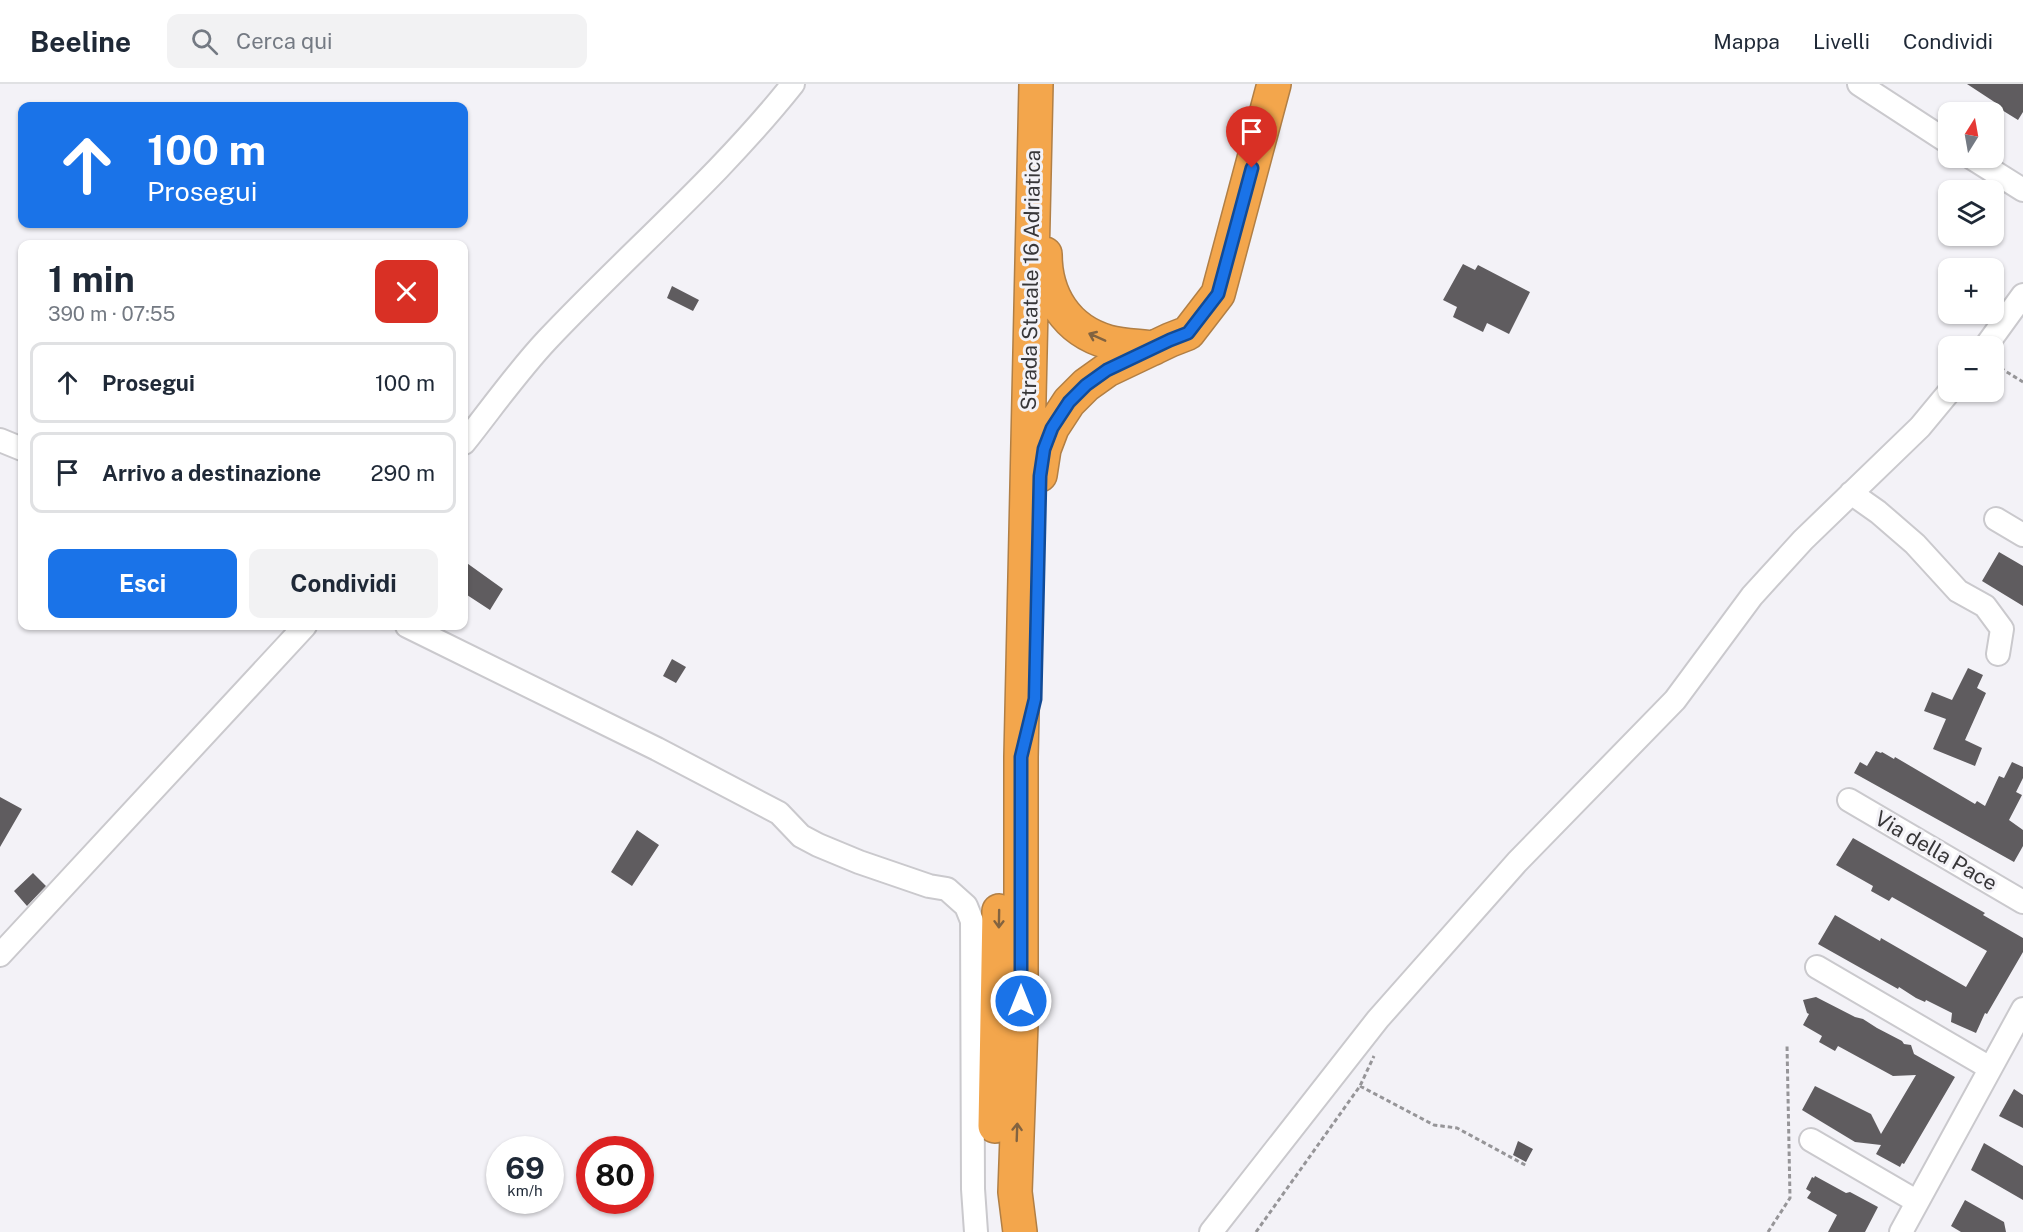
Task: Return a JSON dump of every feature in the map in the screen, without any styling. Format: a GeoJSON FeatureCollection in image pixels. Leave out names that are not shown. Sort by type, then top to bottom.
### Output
{"type":"FeatureCollection","features":[{"type":"Feature","properties":{"kind":"highway","name":"Strada Statale 16 Adriatica"},"geometry":{"type":"LineString","coordinates":[[998,1232],[995,1194],[996,1015],[1019,84]]}},
{"type":"Feature","properties":{"kind":"highway","name":"Strada Statale 16 Adriatica"},"geometry":{"type":"LineString","coordinates":[[1020,1232],[1015,1192],[1021,1023],[1021,757],[1036,84]]}},
{"type":"Feature","properties":{"kind":"highway"},"geometry":{"type":"LineString","coordinates":[[1049,84],[1045,258],[1047,282],[1055,300],[1068,318],[1086,332],[1107,342],[1154,348]]}},
{"type":"Feature","properties":{"kind":"highway"},"geometry":{"type":"LineString","coordinates":[[1021,757],[1035,699],[1040,476],[1044,449],[1052,428],[1069,402],[1086,385],[1107,370],[1188,333],[1218,294],[1274,84]]}},
{"type":"Feature","properties":{"kind":"street"},"geometry":{"type":"LineString","coordinates":[[468,438],[545,342],[712,176],[793,84]]}},
{"type":"Feature","properties":{"kind":"street"},"geometry":{"type":"LineString","coordinates":[[1859,84],[1938,135]]}},
{"type":"Feature","properties":{"kind":"street"},"geometry":{"type":"LineString","coordinates":[[1988,168],[2023,190]]}},
{"type":"Feature","properties":{"kind":"street"},"geometry":{"type":"LineString","coordinates":[[1993,336],[2023,295]]}},
{"type":"Feature","properties":{"kind":"street"},"geometry":{"type":"LineString","coordinates":[[1211,1232],[1378,1018],[1517,862],[1675,700],[1752,596],[1803,540],[1920,427],[1941,402]]}},
{"type":"Feature","properties":{"kind":"street"},"geometry":{"type":"LineString","coordinates":[[0,440],[18,447]]}},
{"type":"Feature","properties":{"kind":"street"},"geometry":{"type":"LineString","coordinates":[[1851,493],[1916,544],[1958,591],[1985,606],[2002,629],[1998,654]]}},
{"type":"Feature","properties":{"kind":"street"},"geometry":{"type":"LineString","coordinates":[[1996,519],[2023,535]]}},
{"type":"Feature","properties":{"kind":"street"},"geometry":{"type":"LineString","coordinates":[[0,955],[301,630]]}},
{"type":"Feature","properties":{"kind":"street"},"geometry":{"type":"LineString","coordinates":[[415,630],[657,749],[779,813],[801,836],[818,845],[929,886],[947,889],[966,906],[972,921],[973,1177],[976,1232]]}},
{"type":"Feature","properties":{"kind":"street","name":"Via della Pace"},"geometry":{"type":"LineString","coordinates":[[1849,800],[2023,902]]}},
{"type":"Feature","properties":{"kind":"street"},"geometry":{"type":"LineString","coordinates":[[1817,968],[1990,1068]]}},
{"type":"Feature","properties":{"kind":"street"},"geometry":{"type":"LineString","coordinates":[[1901,1232],[2023,1009]]}},
{"type":"Feature","properties":{"kind":"street"},"geometry":{"type":"LineString","coordinates":[[1811,1140],[1916,1202]]}},
{"type":"Feature","properties":{"kind":"path"},"geometry":{"type":"LineString","coordinates":[[2004,370],[2023,382]]}},
{"type":"Feature","properties":{"kind":"path"},"geometry":{"type":"LineString","coordinates":[[1256,1232],[1360,1086],[1384,1037],[1378,1018]]}},
{"type":"Feature","properties":{"kind":"path"},"geometry":{"type":"LineString","coordinates":[[1768,1232],[1790,1198],[1787,1044]]}},
{"type":"Feature","properties":{"kind":"path"},"geometry":{"type":"LineString","coordinates":[[1360,1086],[1434,1125],[1457,1128],[1527,1166]]}},
{"type":"Feature","properties":{"kind":"building"},"geometry":{"type":"Polygon","coordinates":[[[1967,84],[2023,84],[2023,112],[2018,120],[2004,111],[2004,102],[1994,102],[1967,84]]]}},
{"type":"Feature","properties":{"kind":"building"},"geometry":{"type":"Polygon","coordinates":[[[1463,264],[1475,270],[1478,265],[1530,292],[1509,334],[1487,323],[1483,332],[1453,317],[1457,307],[1443,300],[1463,264]]]}},
{"type":"Feature","properties":{"kind":"building"},"geometry":{"type":"Polygon","coordinates":[[[672,286],[699,300],[693,311],[667,298],[672,286]]]}},
{"type":"Feature","properties":{"kind":"building"},"geometry":{"type":"Polygon","coordinates":[[[1999,552],[2023,566],[2023,606],[1982,581],[1999,552]]]}},
{"type":"Feature","properties":{"kind":"building"},"geometry":{"type":"Polygon","coordinates":[[[468,564],[503,589],[490,610],[468,596],[468,564]]]}},
{"type":"Feature","properties":{"kind":"building"},"geometry":{"type":"Polygon","coordinates":[[[672,659],[686,667],[676,683],[663,676],[672,659]]]}},
{"type":"Feature","properties":{"kind":"building"},"geometry":{"type":"Polygon","coordinates":[[[1968,668],[1983,675],[1977,688],[1986,693],[1965,740],[1982,748],[1975,766],[1933,749],[1946,719],[1924,711],[1932,692],[1952,700],[1968,668]]]}},
{"type":"Feature","properties":{"kind":"building"},"geometry":{"type":"Polygon","coordinates":[[[1876,751],[1894,759],[1895,757],[1975,804],[1977,801],[1985,806],[1999,776],[2004,778],[2012,762],[2023,767],[2023,778],[2016,792],[2022,795],[2009,820],[2023,830],[2023,846],[2014,862],[1854,773],[1860,762],[1867,766],[1876,751]]]}},
{"type":"Feature","properties":{"kind":"building"},"geometry":{"type":"Polygon","coordinates":[[[0,797],[22,809],[0,847],[0,797]]]}},
{"type":"Feature","properties":{"kind":"building"},"geometry":{"type":"Polygon","coordinates":[[[637,830],[659,845],[632,886],[611,872],[637,830]]]}},
{"type":"Feature","properties":{"kind":"building"},"geometry":{"type":"Polygon","coordinates":[[[1853,838],[1985,913],[1983,915],[2023,938],[2023,952],[1987,1014],[1985,1013],[1976,1033],[1951,1022],[1952,1013],[1926,1000],[1925,1002],[1916,998],[1899,987],[1898,989],[1818,944],[1835,915],[1880,941],[1881,938],[1966,987],[1987,951],[1892,897],[1889,901],[1871,891],[1873,886],[1836,865],[1853,838]]]}},
{"type":"Feature","properties":{"kind":"building"},"geometry":{"type":"Polygon","coordinates":[[[33,873],[46,886],[27,906],[14,891],[33,873]]]}},
{"type":"Feature","properties":{"kind":"building"},"geometry":{"type":"Polygon","coordinates":[[[1816,997],[1863,1019],[1904,1044],[1911,1045],[1914,1054],[1955,1077],[1904,1164],[1902,1163],[1900,1167],[1876,1154],[1881,1145],[1855,1142],[1802,1110],[1815,1086],[1871,1114],[1881,1134],[1916,1075],[1893,1076],[1838,1046],[1835,1051],[1819,1042],[1822,1036],[1803,1025],[1809,1014],[1803,1000],[1816,997]]]}},
{"type":"Feature","properties":{"kind":"building"},"geometry":{"type":"Polygon","coordinates":[[[2014,1089],[2023,1095],[2023,1128],[1999,1116],[2014,1089]]]}},
{"type":"Feature","properties":{"kind":"building"},"geometry":{"type":"Polygon","coordinates":[[[1518,1141],[1533,1149],[1526,1162],[1513,1155],[1518,1141]]]}},
{"type":"Feature","properties":{"kind":"building"},"geometry":{"type":"Polygon","coordinates":[[[1984,1143],[2023,1166],[2023,1200],[1971,1170],[1984,1143]]]}},
{"type":"Feature","properties":{"kind":"building"},"geometry":{"type":"Polygon","coordinates":[[[1815,1176],[1878,1207],[1865,1232],[1828,1232],[1837,1215],[1807,1198],[1811,1192],[1806,1189],[1812,1177],[1815,1176]]]}},
{"type":"Feature","properties":{"kind":"building"},"geometry":{"type":"Polygon","coordinates":[[[1965,1200],[2004,1222],[2006,1232],[1961,1232],[1951,1226],[1965,1200]]]}},
{"type":"Feature","properties":{"kind":"route"},"geometry":{"type":"LineString","coordinates":[[1021,1001],[1021,757],[1035,699],[1040,476],[1044,449],[1052,428],[1069,402],[1086,385],[1107,370],[1188,333],[1218,294],[1252,168]]}}]}
